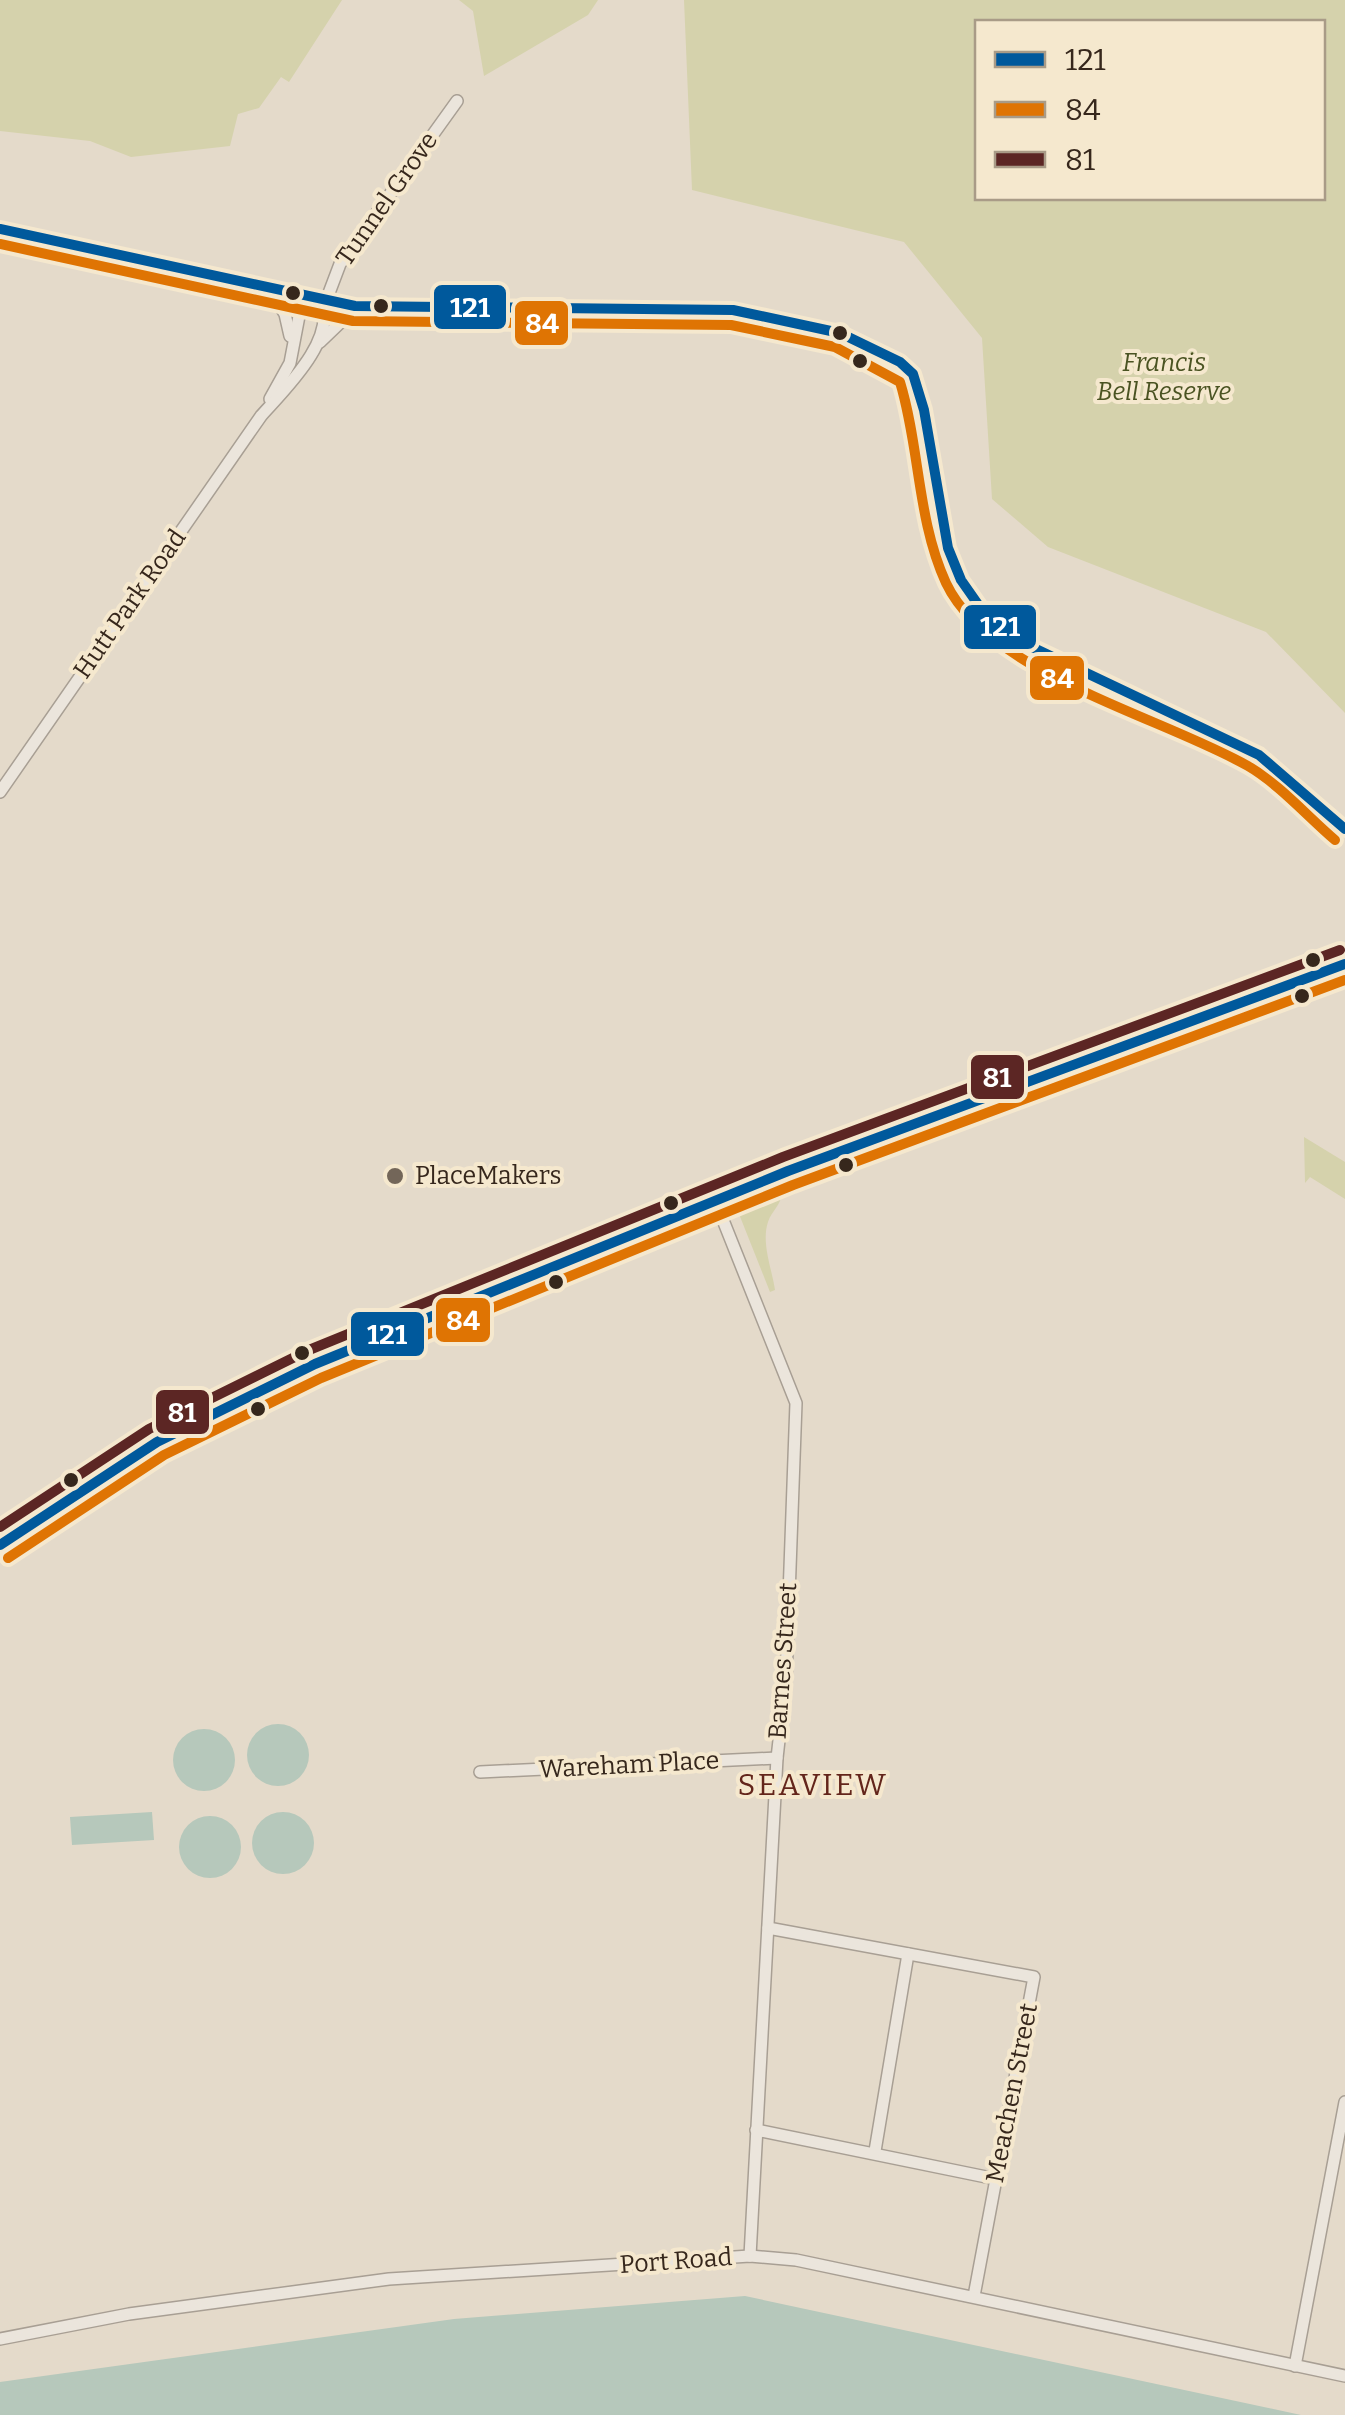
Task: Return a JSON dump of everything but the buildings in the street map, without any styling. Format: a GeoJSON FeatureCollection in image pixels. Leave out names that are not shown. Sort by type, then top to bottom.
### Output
{"type":"FeatureCollection","features":[{"type":"Feature","properties":{"kind":"main road"},"geometry":{"type":"LineString","coordinates":[[0,1545],[120,1464],[244,1395],[715,1200],[1345,964]]}},
{"type":"Feature","properties":{"kind":"street","name":"Tunnel Grove"},"geometry":{"type":"LineString","coordinates":[[323,301],[340,264],[456,102]]}},
{"type":"Feature","properties":{"kind":"street"},"geometry":{"type":"LineString","coordinates":[[0,230],[323,301],[379,308],[733,310],[840,333],[900,362],[918,387],[951,566],[990,620],[1013,638],[1258,755],[1345,829]]}},
{"type":"Feature","properties":{"kind":"street"},"geometry":{"type":"LineString","coordinates":[[268,287],[284,314],[292,350]]}},
{"type":"Feature","properties":{"kind":"street"},"geometry":{"type":"LineString","coordinates":[[314,348],[324,313],[323,301]]}},
{"type":"Feature","properties":{"kind":"street","name":"Hutt Park Road"},"geometry":{"type":"LineString","coordinates":[[261,416],[290,364],[299,316],[323,301]]}},
{"type":"Feature","properties":{"kind":"street","name":"Hutt Park Road"},"geometry":{"type":"LineString","coordinates":[[0,792],[261,416],[314,348],[345,318],[379,308]]}},
{"type":"Feature","properties":{"kind":"street","name":"Barnes Street"},"geometry":{"type":"LineString","coordinates":[[715,1200],[795,1395],[786,1678],[777,1758],[750,2256]]}},
{"type":"Feature","properties":{"kind":"street","name":"Wareham Place"},"geometry":{"type":"LineString","coordinates":[[480,1772],[777,1758]]}},
{"type":"Feature","properties":{"kind":"street","name":"Meachen Street"},"geometry":{"type":"LineString","coordinates":[[768,1928],[1034,1977],[974,2296]]}},
{"type":"Feature","properties":{"kind":"street"},"geometry":{"type":"LineString","coordinates":[[875,2151],[908,1954]]}},
{"type":"Feature","properties":{"kind":"street"},"geometry":{"type":"LineString","coordinates":[[1295,2366],[1345,2102]]}},
{"type":"Feature","properties":{"kind":"street"},"geometry":{"type":"LineString","coordinates":[[756,2130],[996,2178]]}},
{"type":"Feature","properties":{"kind":"street","name":"Port Road"},"geometry":{"type":"LineString","coordinates":[[0,2339],[128,2314],[388,2279],[750,2256],[796,2260],[1345,2376]]}},
{"type":"Feature","properties":{"kind":"green space"},"geometry":{"type":"Polygon","coordinates":[[[0,0],[342,0],[289,82],[281,77],[259,108],[238,114],[230,146],[131,157],[90,141],[0,131],[0,0]]]}},
{"type":"Feature","properties":{"kind":"green space"},"geometry":{"type":"Polygon","coordinates":[[[459,0],[598,0],[588,15],[484,76],[473,11],[459,0]]]}},
{"type":"Feature","properties":{"kind":"green space","name":"Francis Bell Reserve"},"geometry":{"type":"Polygon","coordinates":[[[684,0],[1345,0],[1345,713],[1266,632],[1048,547],[992,499],[982,338],[904,242],[692,190],[684,0]]]}},
{"type":"Feature","properties":{"kind":"green space"},"geometry":{"type":"Polygon","coordinates":[[[1304,1137],[1345,1162],[1345,1199],[1310,1177],[1305,1183],[1304,1137]]]}},
{"type":"Feature","properties":{"kind":"green space"},"geometry":{"type":"Polygon","coordinates":[[[782,1192],[766,1230],[775,1290],[770,1292],[739,1214],[743,1206],[782,1192]]]}},
{"type":"Feature","properties":{"kind":"shaded area"},"geometry":{"type":"Polygon","coordinates":[[[278,1724],[300,1733],[309,1755],[300,1777],[278,1786],[256,1777],[247,1755],[256,1733],[278,1724]]]}},
{"type":"Feature","properties":{"kind":"shaded area"},"geometry":{"type":"Polygon","coordinates":[[[204,1729],[226,1738],[235,1760],[226,1782],[204,1791],[182,1782],[173,1760],[182,1738],[204,1729]]]}},
{"type":"Feature","properties":{"kind":"shaded area"},"geometry":{"type":"Polygon","coordinates":[[[152,1812],[154,1840],[72,1845],[70,1817],[152,1812]]]}},
{"type":"Feature","properties":{"kind":"shaded area"},"geometry":{"type":"Polygon","coordinates":[[[283,1812],[305,1821],[314,1843],[305,1865],[283,1874],[261,1865],[252,1843],[261,1821],[283,1812]]]}},
{"type":"Feature","properties":{"kind":"shaded area"},"geometry":{"type":"Polygon","coordinates":[[[210,1816],[232,1825],[241,1847],[232,1869],[210,1878],[188,1869],[179,1847],[188,1825],[210,1816]]]}},
{"type":"Feature","properties":{"kind":"shaded area"},"geometry":{"type":"Polygon","coordinates":[[[745,2296],[1301,2415],[0,2415],[0,2382],[454,2319],[745,2296]]]}},
{"type":"Feature","properties":{"kind":"transit line","name":"121"},"geometry":{"type":"LineString","coordinates":[[0,229],[355,306],[733,310],[840,333],[900,362],[913,374],[924,410],[948,548],[961,580],[982,610],[1013,638],[1259,755],[1345,829]]}},
{"type":"Feature","properties":{"kind":"transit line","name":"84"},"geometry":{"type":"LineString","coordinates":[[0,244],[353,321],[731,325],[835,347],[900,382],[929,534],[946,583],[968,615],[999,643],[1038,668],[1260,773],[1335,840]]}},
{"type":"Feature","properties":{"kind":"transit line","name":"81"},"geometry":{"type":"LineString","coordinates":[[0,1527],[149,1429],[309,1350],[783,1157],[1340,950]]}},
{"type":"Feature","properties":{"kind":"transit line","name":"121"},"geometry":{"type":"LineString","coordinates":[[0,1545],[157,1442],[315,1364],[788,1171],[1345,964]]}},
{"type":"Feature","properties":{"kind":"transit line","name":"84"},"geometry":{"type":"LineString","coordinates":[[8,1558],[164,1455],[321,1378],[793,1185],[1345,980]]}},
{"type":"Feature","properties":{"kind":"place","name":"PlaceMakers"},"geometry":{"type":"Point","coordinates":[395,1176]}},
{"type":"Feature","properties":{"kind":"district","name":"SEAVIEW"},"geometry":{"type":"Point","coordinates":[813,1785]}}]}
